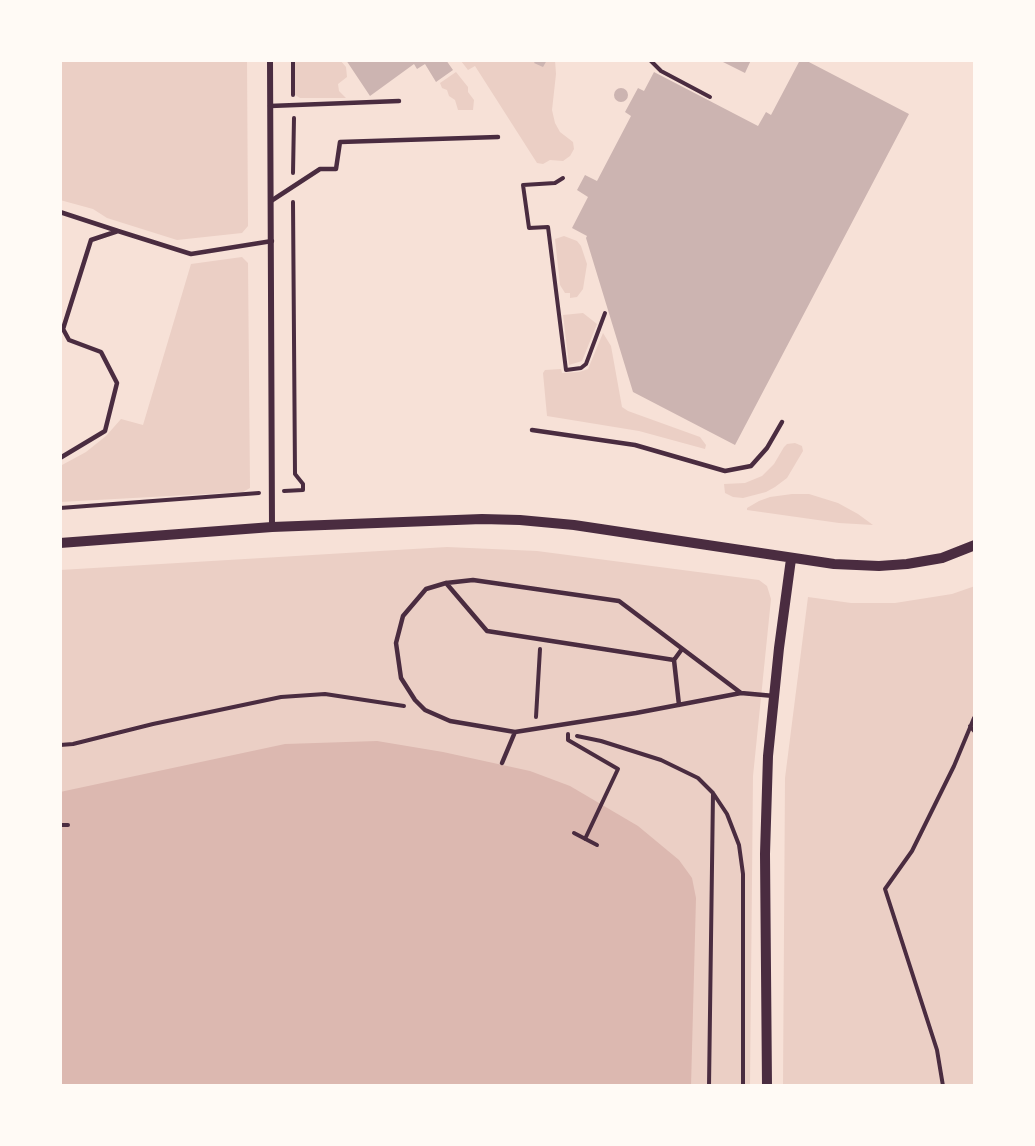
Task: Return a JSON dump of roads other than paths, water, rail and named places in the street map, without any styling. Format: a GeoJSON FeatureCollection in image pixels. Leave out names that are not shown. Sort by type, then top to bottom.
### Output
{"type":"FeatureCollection","features":[{"type":"Feature","properties":{"kind":"street"},"geometry":{"type":"LineString","coordinates":[[270,60],[272,527]]}},
{"type":"Feature","properties":{"kind":"street"},"geometry":{"type":"LineString","coordinates":[[60,543],[272,527],[427,519],[520,520],[586,527],[791,559],[868,565],[907,564],[942,558],[975,545]]}},
{"type":"Feature","properties":{"kind":"street"},"geometry":{"type":"LineString","coordinates":[[766,1086],[765,854],[768,756],[791,559]]}},
{"type":"Feature","properties":{"kind":"lane"},"geometry":{"type":"LineString","coordinates":[[270,106],[399,101]]}},
{"type":"Feature","properties":{"kind":"lane"},"geometry":{"type":"LineString","coordinates":[[272,201],[320,169],[336,169],[340,141],[498,136]]}},
{"type":"Feature","properties":{"kind":"lane"},"geometry":{"type":"LineString","coordinates":[[60,212],[191,254],[272,241]]}},
{"type":"Feature","properties":{"kind":"lane"},"geometry":{"type":"LineString","coordinates":[[60,458],[105,431],[117,383],[101,352],[69,340],[63,329],[92,240],[118,231]]}},
{"type":"Feature","properties":{"kind":"lane"},"geometry":{"type":"LineString","coordinates":[[532,430],[634,445],[725,471],[751,466],[767,448],[782,422]]}},
{"type":"Feature","properties":{"kind":"lane"},"geometry":{"type":"LineString","coordinates":[[741,693],[619,601],[473,580],[446,583],[426,590],[403,616],[396,643],[401,678],[425,711],[450,722],[515,732],[741,693],[774,696]]}},
{"type":"Feature","properties":{"kind":"lane"},"geometry":{"type":"LineString","coordinates":[[446,583],[487,631],[674,660]]}},
{"type":"Feature","properties":{"kind":"lane"},"geometry":{"type":"LineString","coordinates":[[679,705],[674,660],[682,649]]}},
{"type":"Feature","properties":{"kind":"lane"},"geometry":{"type":"LineString","coordinates":[[502,763],[515,732]]}}]}
